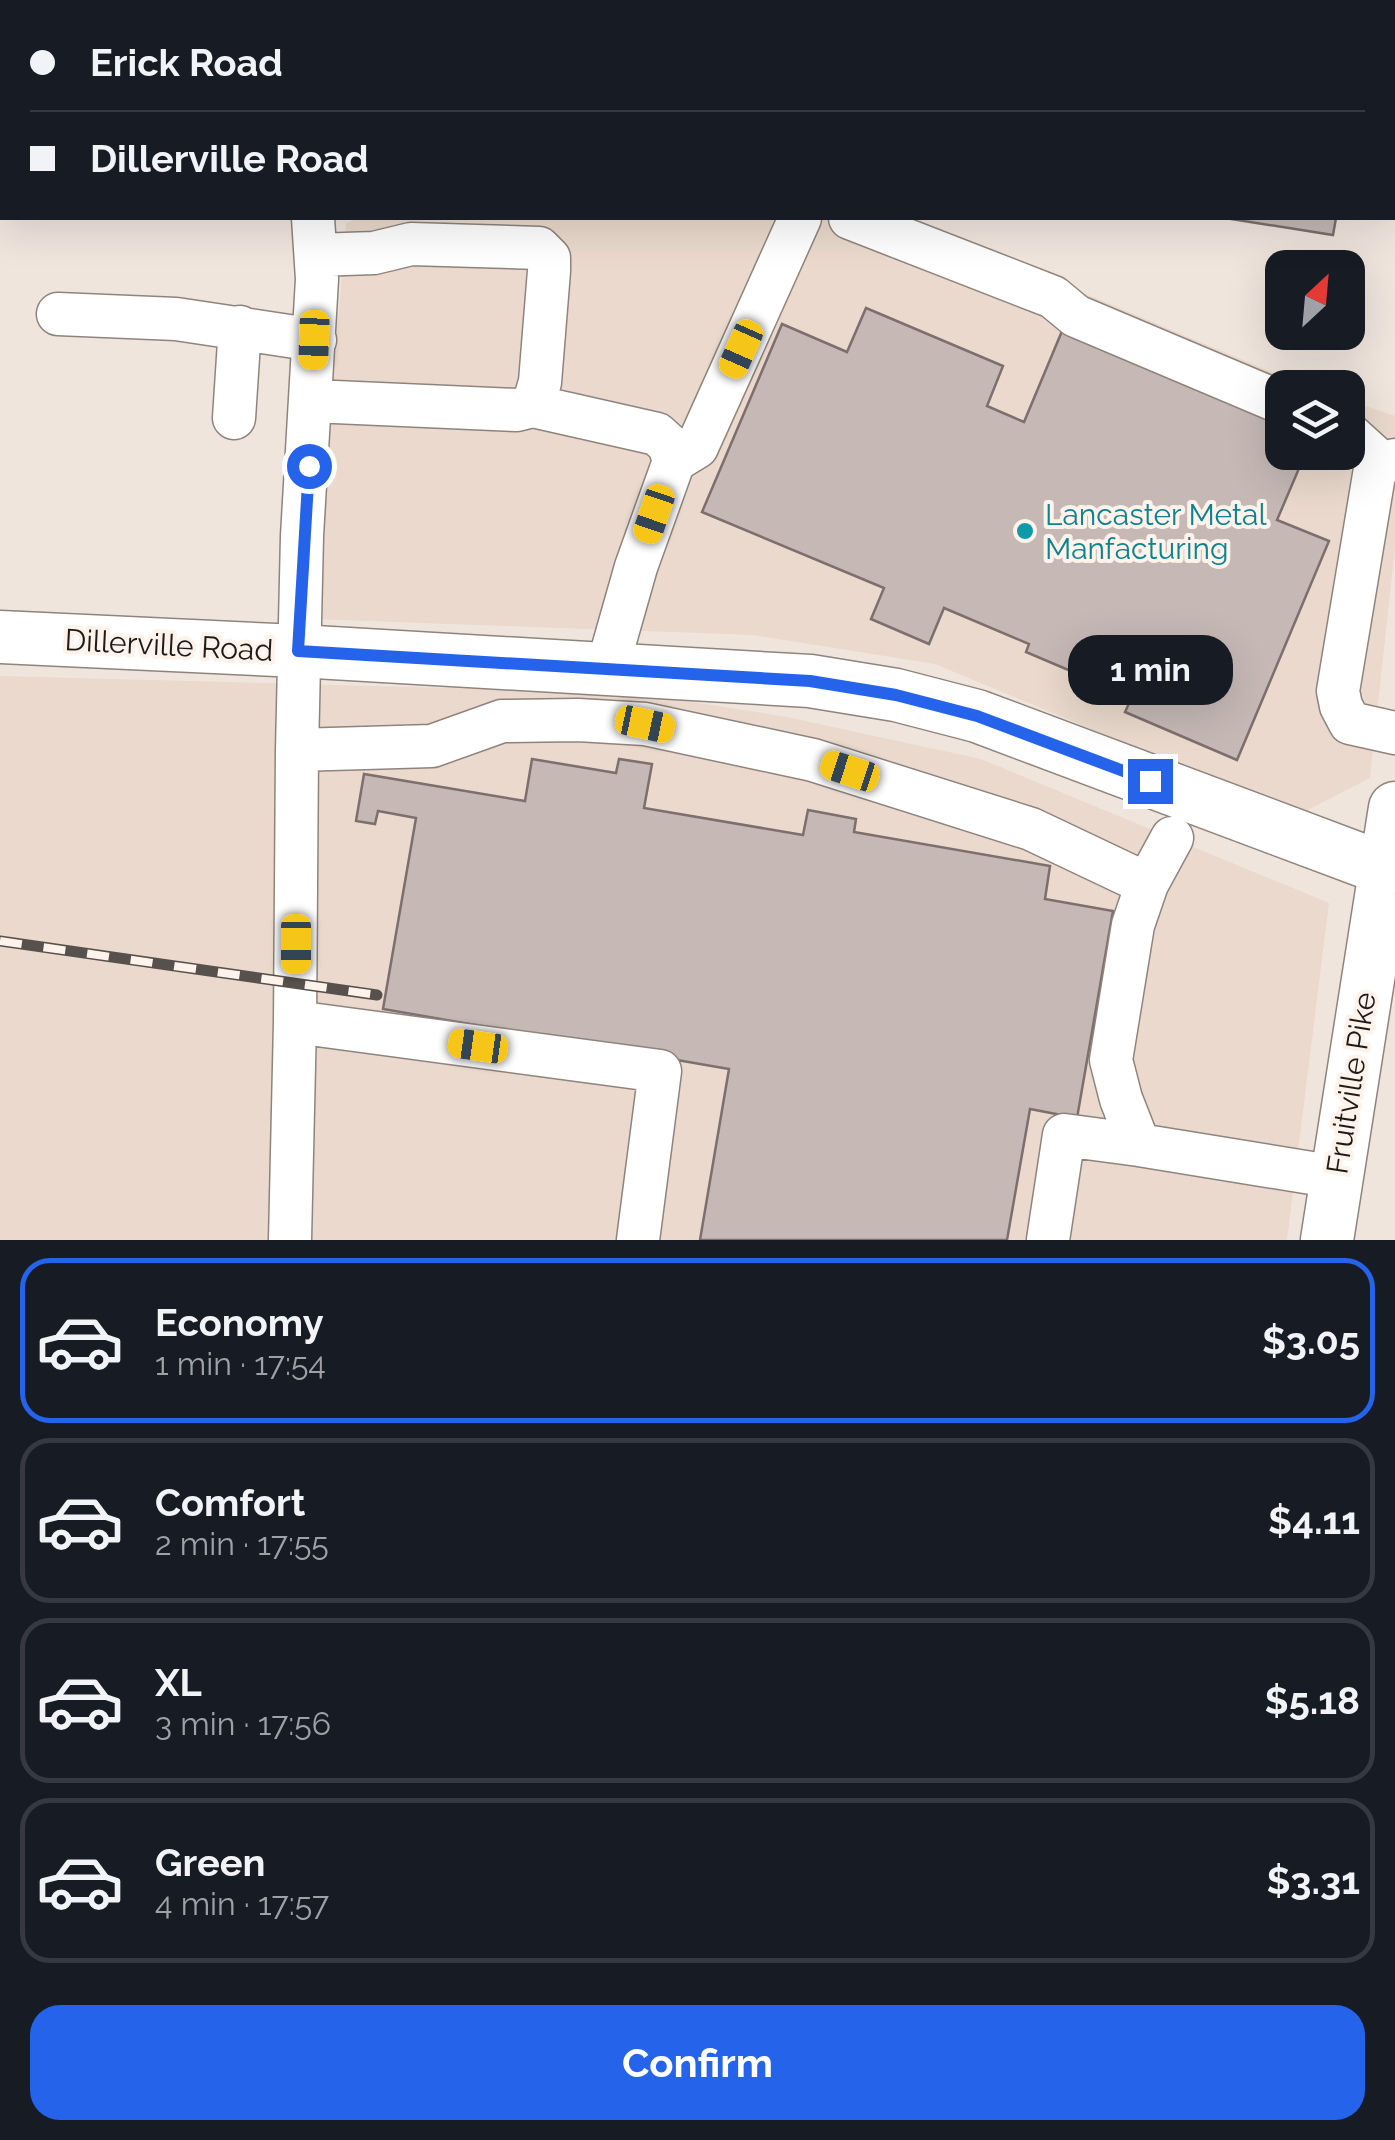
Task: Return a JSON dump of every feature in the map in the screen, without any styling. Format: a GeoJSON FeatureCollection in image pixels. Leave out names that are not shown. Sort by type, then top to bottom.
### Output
{"type":"FeatureCollection","features":[{"type":"Feature","properties":{"kind":"main road","name":"Dillerville Road"},"geometry":{"type":"LineString","coordinates":[[0,637],[810,681],[896,695],[977,716],[1038,738],[1388,879]]}},
{"type":"Feature","properties":{"kind":"main road","name":"Fruitville Pike"},"geometry":{"type":"LineString","coordinates":[[1327,1240],[1388,879],[1395,808]]}},
{"type":"Feature","properties":{"kind":"street"},"geometry":{"type":"LineString","coordinates":[[674,460],[698,447],[799,220]]}},
{"type":"Feature","properties":{"kind":"street"},"geometry":{"type":"LineString","coordinates":[[855,220],[1053,297],[1076,316],[1265,396]]}},
{"type":"Feature","properties":{"kind":"street"},"geometry":{"type":"LineString","coordinates":[[290,1240],[298,651],[312,401],[315,236],[374,253],[411,244],[539,248],[549,258],[549,271],[540,382],[534,406]]}},
{"type":"Feature","properties":{"kind":"street"},"geometry":{"type":"LineString","coordinates":[[58,314],[176,318],[314,340]]}},
{"type":"Feature","properties":{"kind":"street"},"geometry":{"type":"LineString","coordinates":[[234,418],[240,327]]}},
{"type":"Feature","properties":{"kind":"street"},"geometry":{"type":"LineString","coordinates":[[312,401],[517,410],[534,406],[657,434],[669,445],[674,460],[636,567],[607,669]]}},
{"type":"Feature","properties":{"kind":"street"},"geometry":{"type":"LineString","coordinates":[[1365,445],[1388,461],[1375,470],[1338,691],[1350,722],[1395,733]]}},
{"type":"Feature","properties":{"kind":"street"},"geometry":{"type":"LineString","coordinates":[[297,750],[432,746],[502,722],[578,720],[645,724],[814,760],[1031,830],[1147,884]]}},
{"type":"Feature","properties":{"kind":"street"},"geometry":{"type":"LineString","coordinates":[[1139,1145],[1121,1099],[1112,1060],[1134,925],[1147,884],[1172,838]]}},
{"type":"Feature","properties":{"kind":"street"},"geometry":{"type":"LineString","coordinates":[[295,1022],[660,1071],[638,1240]]}},
{"type":"Feature","properties":{"kind":"street"},"geometry":{"type":"LineString","coordinates":[[1048,1240],[1064,1135],[1336,1177]]}},
{"type":"Feature","properties":{"kind":"shaded area"},"geometry":{"type":"Polygon","coordinates":[[[354,220],[909,220],[1267,370],[1265,470],[1365,470],[1365,406],[1395,416],[1395,548],[1370,778],[1298,815],[935,664],[752,635],[314,619],[346,223],[354,220]]]}},
{"type":"Feature","properties":{"kind":"shaded area"},"geometry":{"type":"Polygon","coordinates":[[[0,676],[636,693],[787,717],[981,759],[1329,903],[1287,1240],[0,1240],[0,676]]]}},
{"type":"Feature","properties":{"kind":"building"},"geometry":{"type":"Polygon","coordinates":[[[1238,220],[1336,220],[1333,235],[1238,220]]]}},
{"type":"Feature","properties":{"kind":"building","name":"Lancaster Metal Manfacturing"},"geometry":{"type":"Polygon","coordinates":[[[866,308],[1003,366],[987,406],[1024,422],[1065,324],[1265,409],[1265,470],[1298,470],[1277,520],[1329,541],[1237,760],[1125,712],[1132,697],[1026,652],[1029,644],[944,608],[929,644],[871,619],[884,588],[702,512],[782,324],[847,352],[866,308]]]}},
{"type":"Feature","properties":{"kind":"building"},"geometry":{"type":"Polygon","coordinates":[[[532,759],[616,773],[619,759],[652,764],[644,808],[803,835],[808,810],[856,819],[854,832],[1050,866],[1045,899],[1113,911],[1077,1118],[1030,1109],[1007,1240],[700,1240],[729,1069],[383,1009],[416,818],[378,811],[375,824],[356,821],[364,774],[525,801],[532,759]]]}},
{"type":"Feature","properties":{"kind":"railway"},"geometry":{"type":"LineString","coordinates":[[0,941],[377,995]]}},
{"type":"Feature","properties":{"kind":"place","name":"Lancaster Metal Manfacturing"},"geometry":{"type":"Point","coordinates":[1025,531]}},
{"type":"Feature","properties":{"kind":"route"},"geometry":{"type":"LineString","coordinates":[[309,466],[298,651],[810,681],[896,695],[977,716],[1150,781]]}}]}
